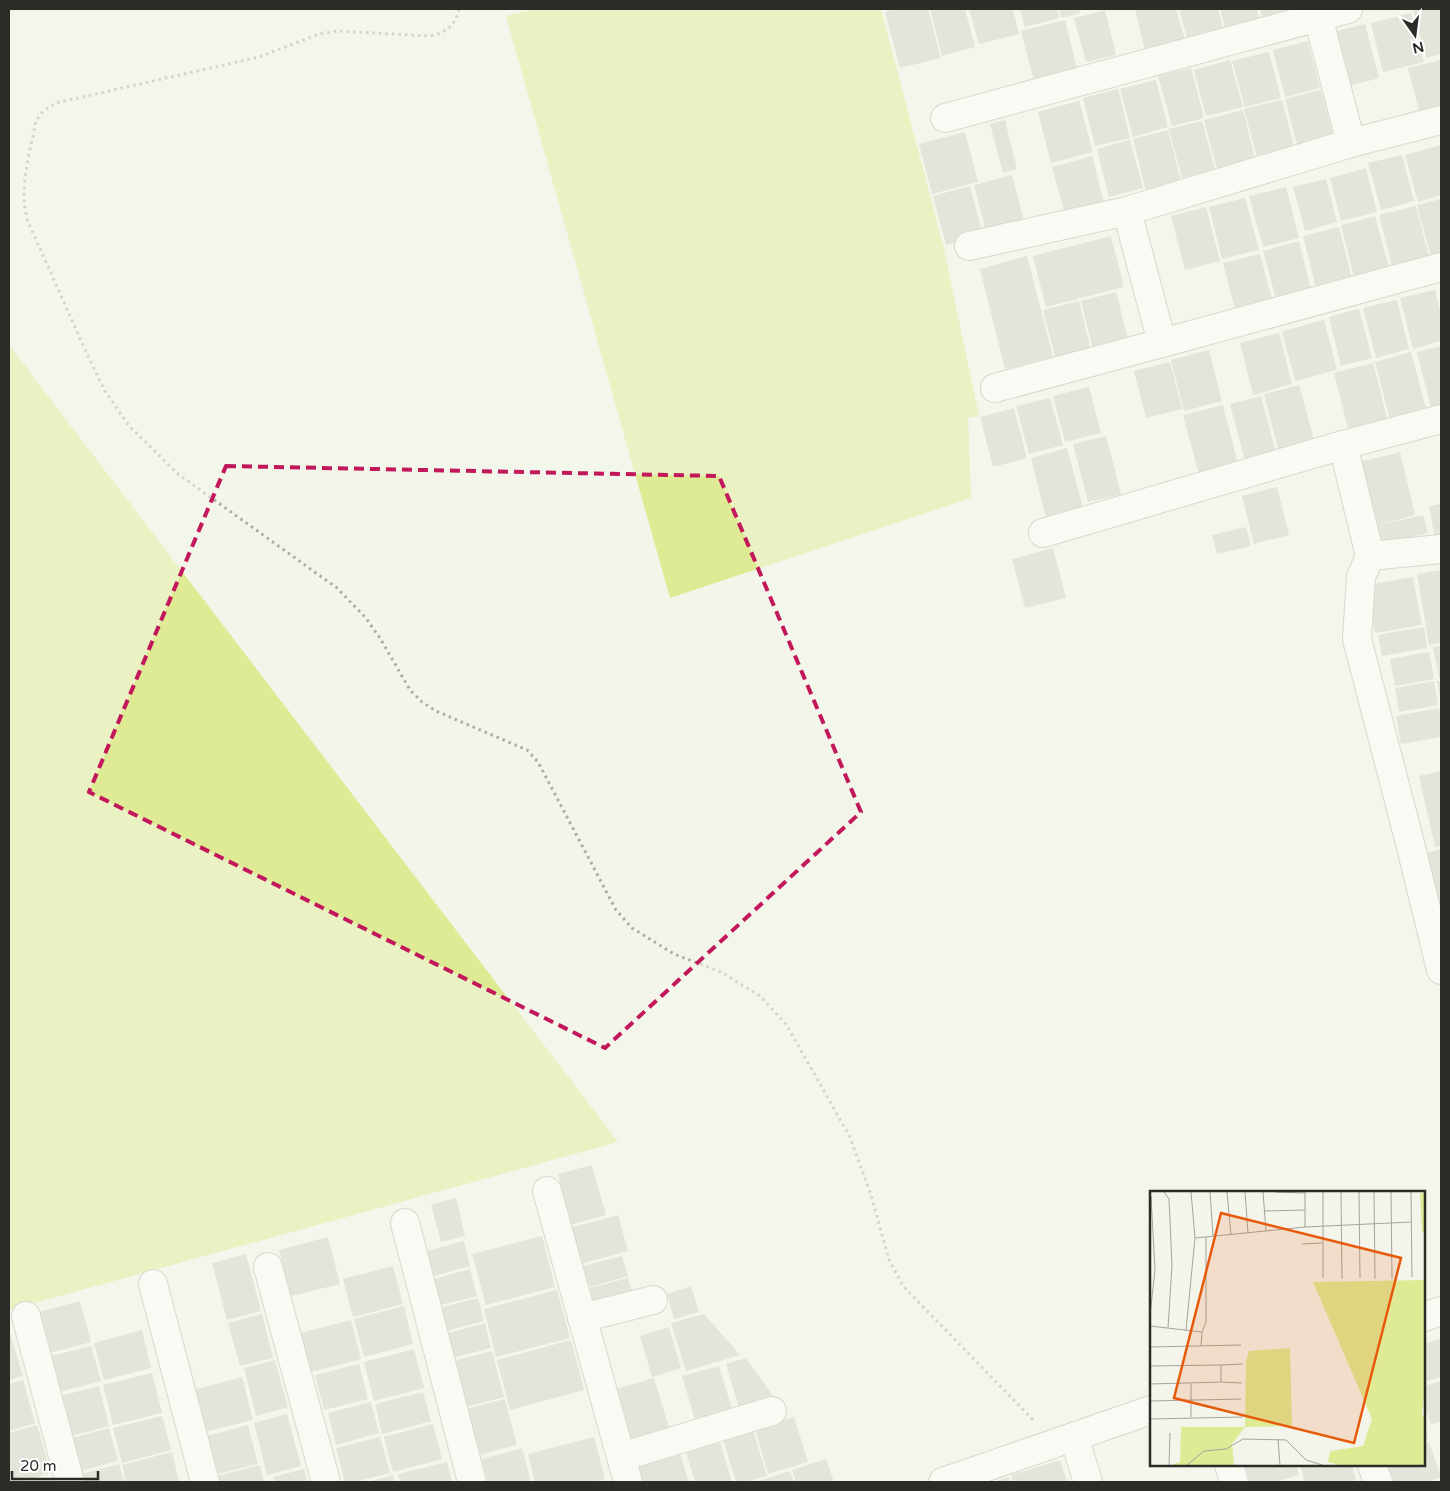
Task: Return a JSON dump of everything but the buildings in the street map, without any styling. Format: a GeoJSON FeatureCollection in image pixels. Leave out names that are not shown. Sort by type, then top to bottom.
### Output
{"type":"FeatureCollection","features":[{"type":"Feature","properties":{"kind":"street"},"geometry":{"type":"LineString","coordinates":[[945,118],[1317,13],[1348,9]]}},
{"type":"Feature","properties":{"kind":"street"},"geometry":{"type":"LineString","coordinates":[[1317,13],[1351,144]]}},
{"type":"Feature","properties":{"kind":"street"},"geometry":{"type":"LineString","coordinates":[[969,246],[1127,211],[1351,144],[1441,120]]}},
{"type":"Feature","properties":{"kind":"street"},"geometry":{"type":"LineString","coordinates":[[1127,211],[1162,343]]}},
{"type":"Feature","properties":{"kind":"street"},"geometry":{"type":"LineString","coordinates":[[995,388],[1441,267]]}},
{"type":"Feature","properties":{"kind":"street"},"geometry":{"type":"LineString","coordinates":[[1043,533],[1343,445],[1441,419]]}},
{"type":"Feature","properties":{"kind":"street"},"geometry":{"type":"LineString","coordinates":[[1343,445],[1370,556],[1361,577],[1356,639],[1441,970]]}},
{"type":"Feature","properties":{"kind":"street"},"geometry":{"type":"LineString","coordinates":[[1370,556],[1441,549]]}},
{"type":"Feature","properties":{"kind":"street"},"geometry":{"type":"LineString","coordinates":[[547,1191],[624,1470],[772,1411]]}},
{"type":"Feature","properties":{"kind":"street"},"geometry":{"type":"LineString","coordinates":[[404,1223],[472,1482]]}},
{"type":"Feature","properties":{"kind":"street"},"geometry":{"type":"LineString","coordinates":[[268,1267],[326,1482]]}},
{"type":"Feature","properties":{"kind":"street"},"geometry":{"type":"LineString","coordinates":[[153,1284],[205,1482]]}},
{"type":"Feature","properties":{"kind":"street"},"geometry":{"type":"LineString","coordinates":[[582,1318],[653,1300]]}},
{"type":"Feature","properties":{"kind":"street"},"geometry":{"type":"LineString","coordinates":[[1425,1317],[1441,1311]]}},
{"type":"Feature","properties":{"kind":"street"},"geometry":{"type":"LineString","coordinates":[[26,1316],[70,1482]]}},
{"type":"Feature","properties":{"kind":"street"},"geometry":{"type":"LineString","coordinates":[[942,1482],[1150,1410]]}},
{"type":"Feature","properties":{"kind":"street"},"geometry":{"type":"LineString","coordinates":[[1065,1440],[1088,1482]]}},
{"type":"Feature","properties":{"kind":"street"},"geometry":{"type":"LineString","coordinates":[[1229,1466],[1234,1482]]}},
{"type":"Feature","properties":{"kind":"street"},"geometry":{"type":"LineString","coordinates":[[1372,1466],[1378,1482]]}},
{"type":"Feature","properties":{"kind":"path"},"geometry":{"type":"LineString","coordinates":[[459,9],[457,19],[453,25],[437,34],[429,36],[336,31],[318,34],[259,57],[56,103],[43,111],[36,121],[24,194],[24,211],[105,391],[129,426],[178,474],[337,588],[365,617],[380,638],[410,690],[422,702],[436,711],[527,750],[538,762],[616,910],[632,928],[674,954],[720,972],[760,996],[786,1024],[850,1137],[871,1195],[889,1260],[903,1286],[1065,1440]]}},
{"type":"Feature","properties":{"kind":"highlighted area"},"geometry":{"type":"Polygon","coordinates":[[[226,466],[719,476],[861,812],[605,1048],[89,792],[226,466]]]}},
{"type":"Feature","properties":{"kind":"green space"},"geometry":{"type":"Polygon","coordinates":[[[534,9],[881,9],[943,245],[979,416],[968,418],[971,498],[670,598],[506,16],[534,9]]]}},
{"type":"Feature","properties":{"kind":"green space"},"geometry":{"type":"Polygon","coordinates":[[[9,345],[618,1142],[9,1310],[9,345]]]}}]}
